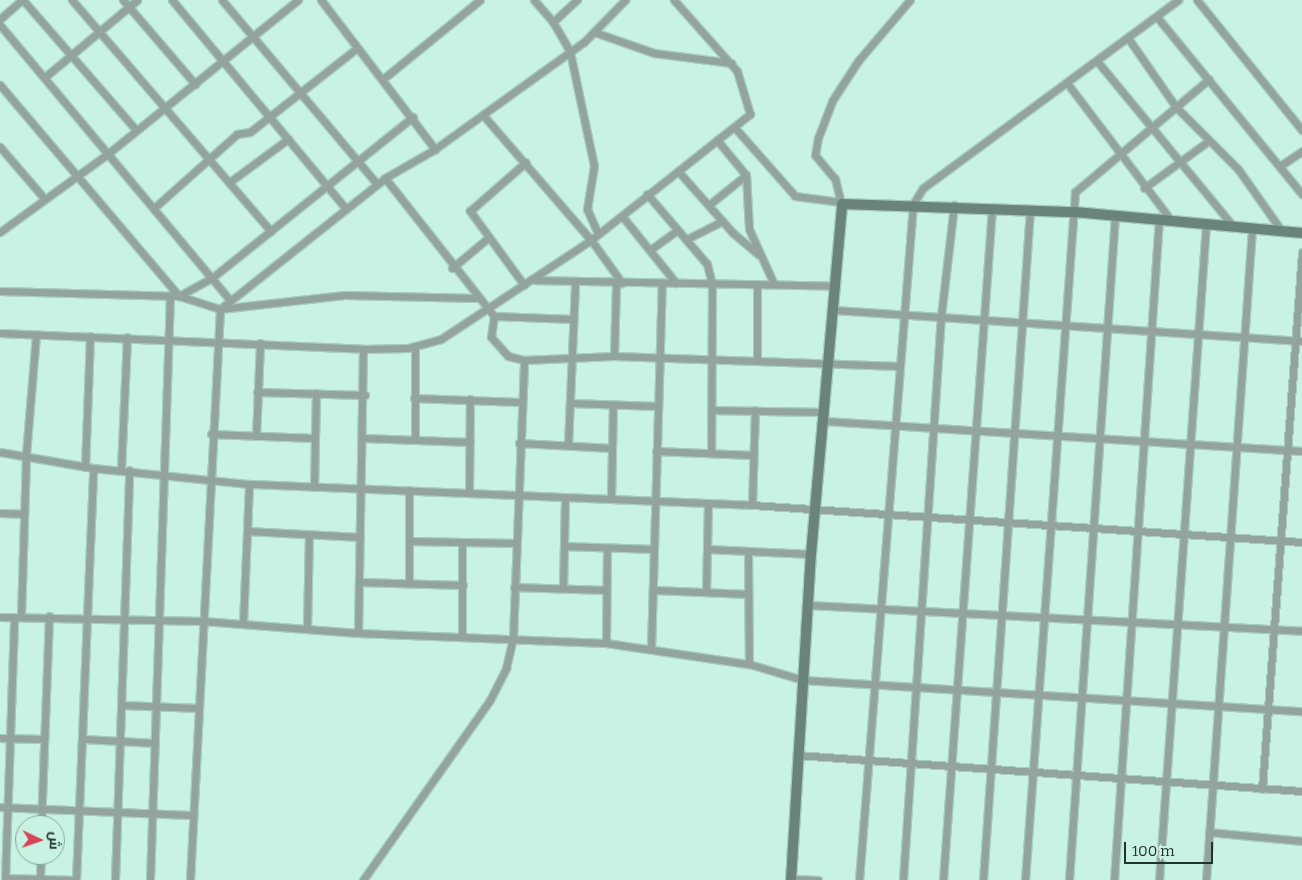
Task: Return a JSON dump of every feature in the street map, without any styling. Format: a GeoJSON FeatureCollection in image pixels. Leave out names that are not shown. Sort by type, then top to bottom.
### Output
{"type":"FeatureCollection","features":[{"type":"Feature","properties":{"kind":"street"},"geometry":{"type":"LineString","coordinates":[[0,19],[22,0],[136,130]]}},
{"type":"Feature","properties":{"kind":"street"},"geometry":{"type":"LineString","coordinates":[[72,0],[231,181],[271,230]]}},
{"type":"Feature","properties":{"kind":"street"},"geometry":{"type":"LineString","coordinates":[[123,0],[195,84]]}},
{"type":"Feature","properties":{"kind":"street"},"geometry":{"type":"LineString","coordinates":[[45,77],[137,0]]}},
{"type":"Feature","properties":{"kind":"street"},"geometry":{"type":"LineString","coordinates":[[172,0],[346,209]]}},
{"type":"Feature","properties":{"kind":"street"},"geometry":{"type":"LineString","coordinates":[[222,0],[252,38],[377,184]]}},
{"type":"Feature","properties":{"kind":"street"},"geometry":{"type":"LineString","coordinates":[[0,232],[73,174],[110,152],[298,0]]}},
{"type":"Feature","properties":{"kind":"street"},"geometry":{"type":"LineString","coordinates":[[321,0],[413,117],[435,149]]}},
{"type":"Feature","properties":{"kind":"street"},"geometry":{"type":"LineString","coordinates":[[383,79],[480,0]]}},
{"type":"Feature","properties":{"kind":"street"},"geometry":{"type":"LineString","coordinates":[[534,0],[553,22],[570,52],[591,144],[594,183],[587,209],[598,234]]}},
{"type":"Feature","properties":{"kind":"street"},"geometry":{"type":"LineString","coordinates":[[190,880],[209,479],[220,309],[385,178],[435,149],[570,52],[594,32],[625,0]]}},
{"type":"Feature","properties":{"kind":"street"},"geometry":{"type":"LineString","coordinates":[[0,333],[218,339],[363,349],[415,346],[440,339],[535,280],[591,240],[647,194],[718,140],[736,129],[750,114],[751,106],[731,63],[674,0]]}},
{"type":"Feature","properties":{"kind":"street"},"geometry":{"type":"LineString","coordinates":[[818,880],[791,879],[808,605],[830,362],[841,202],[835,179],[815,155],[818,138],[832,101],[858,61],[910,0]]}},
{"type":"Feature","properties":{"kind":"street"},"geometry":{"type":"LineString","coordinates":[[859,880],[913,204],[923,188],[1178,0]]}},
{"type":"Feature","properties":{"kind":"street"},"geometry":{"type":"LineString","coordinates":[[1197,0],[1302,130]]}},
{"type":"Feature","properties":{"kind":"street"},"geometry":{"type":"LineString","coordinates":[[553,22],[572,2]]}},
{"type":"Feature","properties":{"kind":"street"},"geometry":{"type":"LineString","coordinates":[[1157,17],[1209,78],[1302,194]]}},
{"type":"Feature","properties":{"kind":"street"},"geometry":{"type":"LineString","coordinates":[[0,25],[110,152],[230,300]]}},
{"type":"Feature","properties":{"kind":"street"},"geometry":{"type":"LineString","coordinates":[[594,32],[654,53],[731,63]]}},
{"type":"Feature","properties":{"kind":"street"},"geometry":{"type":"LineString","coordinates":[[1128,38],[1176,107],[1207,142],[1238,169],[1281,230]]}},
{"type":"Feature","properties":{"kind":"street"},"geometry":{"type":"LineString","coordinates":[[154,208],[212,160],[237,134],[250,132],[357,48]]}},
{"type":"Feature","properties":{"kind":"street"},"geometry":{"type":"LineString","coordinates":[[1097,61],[1178,163],[1233,226]]}},
{"type":"Feature","properties":{"kind":"street"},"geometry":{"type":"LineString","coordinates":[[1025,880],[1042,614],[1064,327],[1075,212],[1075,192],[1209,78]]}},
{"type":"Feature","properties":{"kind":"street"},"geometry":{"type":"LineString","coordinates":[[1067,83],[1144,188],[1171,220]]}},
{"type":"Feature","properties":{"kind":"street"},"geometry":{"type":"LineString","coordinates":[[0,85],[73,174],[179,296]]}},
{"type":"Feature","properties":{"kind":"street"},"geometry":{"type":"LineString","coordinates":[[483,115],[526,162],[591,240],[619,283],[614,356]]}},
{"type":"Feature","properties":{"kind":"street"},"geometry":{"type":"LineString","coordinates":[[179,296],[213,277],[413,117]]}},
{"type":"Feature","properties":{"kind":"street"},"geometry":{"type":"LineString","coordinates":[[736,129],[795,196],[841,202],[954,205],[1159,218],[1302,233]]}},
{"type":"Feature","properties":{"kind":"street"},"geometry":{"type":"LineString","coordinates":[[231,181],[288,139]]}},
{"type":"Feature","properties":{"kind":"street"},"geometry":{"type":"LineString","coordinates":[[718,140],[746,175],[749,229],[774,284]]}},
{"type":"Feature","properties":{"kind":"street"},"geometry":{"type":"LineString","coordinates":[[1144,188],[1207,142]]}},
{"type":"Feature","properties":{"kind":"street"},"geometry":{"type":"LineString","coordinates":[[0,147],[43,197]]}},
{"type":"Feature","properties":{"kind":"street"},"geometry":{"type":"LineString","coordinates":[[1280,166],[1302,151]]}},
{"type":"Feature","properties":{"kind":"street"},"geometry":{"type":"LineString","coordinates":[[524,286],[470,214],[471,208],[526,162]]}},
{"type":"Feature","properties":{"kind":"street"},"geometry":{"type":"LineString","coordinates":[[678,171],[710,204],[722,221],[759,254]]}},
{"type":"Feature","properties":{"kind":"street"},"geometry":{"type":"LineString","coordinates":[[710,204],[746,175]]}},
{"type":"Feature","properties":{"kind":"street"},"geometry":{"type":"LineString","coordinates":[[385,178],[452,268],[494,316],[573,319]]}},
{"type":"Feature","properties":{"kind":"street"},"geometry":{"type":"LineString","coordinates":[[647,194],[707,264],[712,284],[714,358],[710,453]]}},
{"type":"Feature","properties":{"kind":"street"},"geometry":{"type":"LineString","coordinates":[[903,880],[914,686],[935,427],[941,316],[954,205]]}},
{"type":"Feature","properties":{"kind":"street"},"geometry":{"type":"LineString","coordinates":[[943,880],[963,610],[967,522],[976,430],[981,320],[992,208]]}},
{"type":"Feature","properties":{"kind":"street"},"geometry":{"type":"LineString","coordinates":[[983,880],[1010,524],[1030,210]]}},
{"type":"Feature","properties":{"kind":"street"},"geometry":{"type":"LineString","coordinates":[[1068,880],[1115,215]]}},
{"type":"Feature","properties":{"kind":"street"},"geometry":{"type":"LineString","coordinates":[[622,216],[676,283]]}},
{"type":"Feature","properties":{"kind":"street"},"geometry":{"type":"LineString","coordinates":[[1114,880],[1159,218]]}},
{"type":"Feature","properties":{"kind":"street"},"geometry":{"type":"LineString","coordinates":[[687,239],[722,221]]}},
{"type":"Feature","properties":{"kind":"street"},"geometry":{"type":"LineString","coordinates":[[1159,880],[1188,442],[1206,224]]}},
{"type":"Feature","properties":{"kind":"street"},"geometry":{"type":"LineString","coordinates":[[1206,880],[1226,626],[1252,228]]}},
{"type":"Feature","properties":{"kind":"street"},"geometry":{"type":"LineString","coordinates":[[650,250],[678,230]]}},
{"type":"Feature","properties":{"kind":"street"},"geometry":{"type":"LineString","coordinates":[[452,268],[488,238]]}},
{"type":"Feature","properties":{"kind":"street"},"geometry":{"type":"LineString","coordinates":[[1262,790],[1286,450],[1298,340],[1302,252]]}},
{"type":"Feature","properties":{"kind":"street"},"geometry":{"type":"LineString","coordinates":[[535,280],[574,283],[836,286]]}},
{"type":"Feature","properties":{"kind":"street"},"geometry":{"type":"LineString","coordinates":[[568,446],[574,283]]}},
{"type":"Feature","properties":{"kind":"street"},"geometry":{"type":"LineString","coordinates":[[651,649],[662,283]]}},
{"type":"Feature","properties":{"kind":"street"},"geometry":{"type":"LineString","coordinates":[[757,284],[757,360]]}},
{"type":"Feature","properties":{"kind":"street"},"geometry":{"type":"LineString","coordinates":[[0,291],[170,295],[220,309],[344,295],[477,298]]}},
{"type":"Feature","properties":{"kind":"street"},"geometry":{"type":"LineString","coordinates":[[150,880],[155,707],[166,474],[170,295]]}},
{"type":"Feature","properties":{"kind":"street"},"geometry":{"type":"LineString","coordinates":[[834,310],[904,316],[941,316],[1108,330],[1298,340]]}},
{"type":"Feature","properties":{"kind":"street"},"geometry":{"type":"LineString","coordinates":[[494,316],[494,343],[508,356],[524,360],[614,356],[830,362],[899,366]]}},
{"type":"Feature","properties":{"kind":"street"},"geometry":{"type":"LineString","coordinates":[[36,334],[26,454],[17,617],[3,807],[5,879],[76,880],[84,739],[90,336]]}},
{"type":"Feature","properties":{"kind":"street"},"geometry":{"type":"LineString","coordinates":[[121,469],[127,336]]}},
{"type":"Feature","properties":{"kind":"street"},"geometry":{"type":"LineString","coordinates":[[256,436],[260,343]]}},
{"type":"Feature","properties":{"kind":"street"},"geometry":{"type":"LineString","coordinates":[[415,346],[415,439]]}},
{"type":"Feature","properties":{"kind":"street"},"geometry":{"type":"LineString","coordinates":[[358,633],[365,395],[363,349]]}},
{"type":"Feature","properties":{"kind":"street"},"geometry":{"type":"LineString","coordinates":[[363,880],[490,700],[506,668],[513,638],[518,444],[524,360]]}},
{"type":"Feature","properties":{"kind":"street"},"geometry":{"type":"LineString","coordinates":[[257,392],[365,395]]}},
{"type":"Feature","properties":{"kind":"street"},"geometry":{"type":"LineString","coordinates":[[314,488],[316,393]]}},
{"type":"Feature","properties":{"kind":"street"},"geometry":{"type":"LineString","coordinates":[[414,398],[520,402]]}},
{"type":"Feature","properties":{"kind":"street"},"geometry":{"type":"LineString","coordinates":[[469,492],[470,399]]}},
{"type":"Feature","properties":{"kind":"street"},"geometry":{"type":"LineString","coordinates":[[570,403],[657,406]]}},
{"type":"Feature","properties":{"kind":"street"},"geometry":{"type":"LineString","coordinates":[[611,500],[613,405]]}},
{"type":"Feature","properties":{"kind":"street"},"geometry":{"type":"LineString","coordinates":[[711,410],[755,410],[894,425],[1016,434],[1188,442],[1302,451]]}},
{"type":"Feature","properties":{"kind":"street"},"geometry":{"type":"LineString","coordinates":[[752,505],[752,455],[755,410]]}},
{"type":"Feature","properties":{"kind":"street"},"geometry":{"type":"LineString","coordinates":[[212,434],[314,438]]}},
{"type":"Feature","properties":{"kind":"street"},"geometry":{"type":"LineString","coordinates":[[364,438],[470,442]]}},
{"type":"Feature","properties":{"kind":"street"},"geometry":{"type":"LineString","coordinates":[[518,444],[612,448]]}},
{"type":"Feature","properties":{"kind":"street"},"geometry":{"type":"LineString","coordinates":[[656,451],[752,455]]}},
{"type":"Feature","properties":{"kind":"street"},"geometry":{"type":"LineString","coordinates":[[0,452],[26,454],[89,468],[121,469],[249,484],[314,488],[518,492],[565,498],[752,505],[887,517],[1010,524],[1050,524],[1139,532],[1302,542]]}},
{"type":"Feature","properties":{"kind":"street"},"geometry":{"type":"LineString","coordinates":[[114,880],[121,742],[129,470]]}},
{"type":"Feature","properties":{"kind":"street"},"geometry":{"type":"LineString","coordinates":[[243,623],[249,484]]}},
{"type":"Feature","properties":{"kind":"street"},"geometry":{"type":"LineString","coordinates":[[409,490],[409,583]]}},
{"type":"Feature","properties":{"kind":"street"},"geometry":{"type":"LineString","coordinates":[[563,588],[565,498]]}},
{"type":"Feature","properties":{"kind":"street"},"geometry":{"type":"LineString","coordinates":[[706,592],[708,503]]}},
{"type":"Feature","properties":{"kind":"street"},"geometry":{"type":"LineString","coordinates":[[0,513],[23,514]]}},
{"type":"Feature","properties":{"kind":"street"},"geometry":{"type":"LineString","coordinates":[[247,531],[309,536],[360,537]]}},
{"type":"Feature","properties":{"kind":"street"},"geometry":{"type":"LineString","coordinates":[[307,628],[309,536]]}},
{"type":"Feature","properties":{"kind":"street"},"geometry":{"type":"LineString","coordinates":[[409,541],[515,543]]}},
{"type":"Feature","properties":{"kind":"street"},"geometry":{"type":"LineString","coordinates":[[462,542],[462,637]]}},
{"type":"Feature","properties":{"kind":"street"},"geometry":{"type":"LineString","coordinates":[[564,546],[654,549]]}},
{"type":"Feature","properties":{"kind":"street"},"geometry":{"type":"LineString","coordinates":[[606,643],[607,548]]}},
{"type":"Feature","properties":{"kind":"street"},"geometry":{"type":"LineString","coordinates":[[707,549],[812,554]]}},
{"type":"Feature","properties":{"kind":"street"},"geometry":{"type":"LineString","coordinates":[[748,552],[749,664]]}},
{"type":"Feature","properties":{"kind":"street"},"geometry":{"type":"LineString","coordinates":[[359,582],[463,585]]}},
{"type":"Feature","properties":{"kind":"street"},"geometry":{"type":"LineString","coordinates":[[514,587],[606,590]]}},
{"type":"Feature","properties":{"kind":"street"},"geometry":{"type":"LineString","coordinates":[[654,590],[748,594]]}},
{"type":"Feature","properties":{"kind":"street"},"geometry":{"type":"LineString","coordinates":[[808,605],[921,607],[1302,631]]}},
{"type":"Feature","properties":{"kind":"street"},"geometry":{"type":"LineString","coordinates":[[42,815],[49,616]]}},
{"type":"Feature","properties":{"kind":"street"},"geometry":{"type":"LineString","coordinates":[[0,617],[49,616],[159,619],[243,623],[358,633],[606,643],[749,664],[803,680],[1302,711]]}},
{"type":"Feature","properties":{"kind":"street"},"geometry":{"type":"LineString","coordinates":[[122,705],[198,708]]}},
{"type":"Feature","properties":{"kind":"street"},"geometry":{"type":"LineString","coordinates":[[0,738],[43,739]]}},
{"type":"Feature","properties":{"kind":"street"},"geometry":{"type":"LineString","coordinates":[[84,739],[155,743]]}},
{"type":"Feature","properties":{"kind":"street"},"geometry":{"type":"LineString","coordinates":[[798,755],[992,770],[1032,775],[1302,791]]}},
{"type":"Feature","properties":{"kind":"street"},"geometry":{"type":"LineString","coordinates":[[3,807],[192,816]]}},
{"type":"Feature","properties":{"kind":"street"},"geometry":{"type":"LineString","coordinates":[[1209,832],[1302,841]]}},
{"type":"Feature","properties":{"kind":"street"},"geometry":{"type":"LineString","coordinates":[[40,879],[41,865]]}}]}
